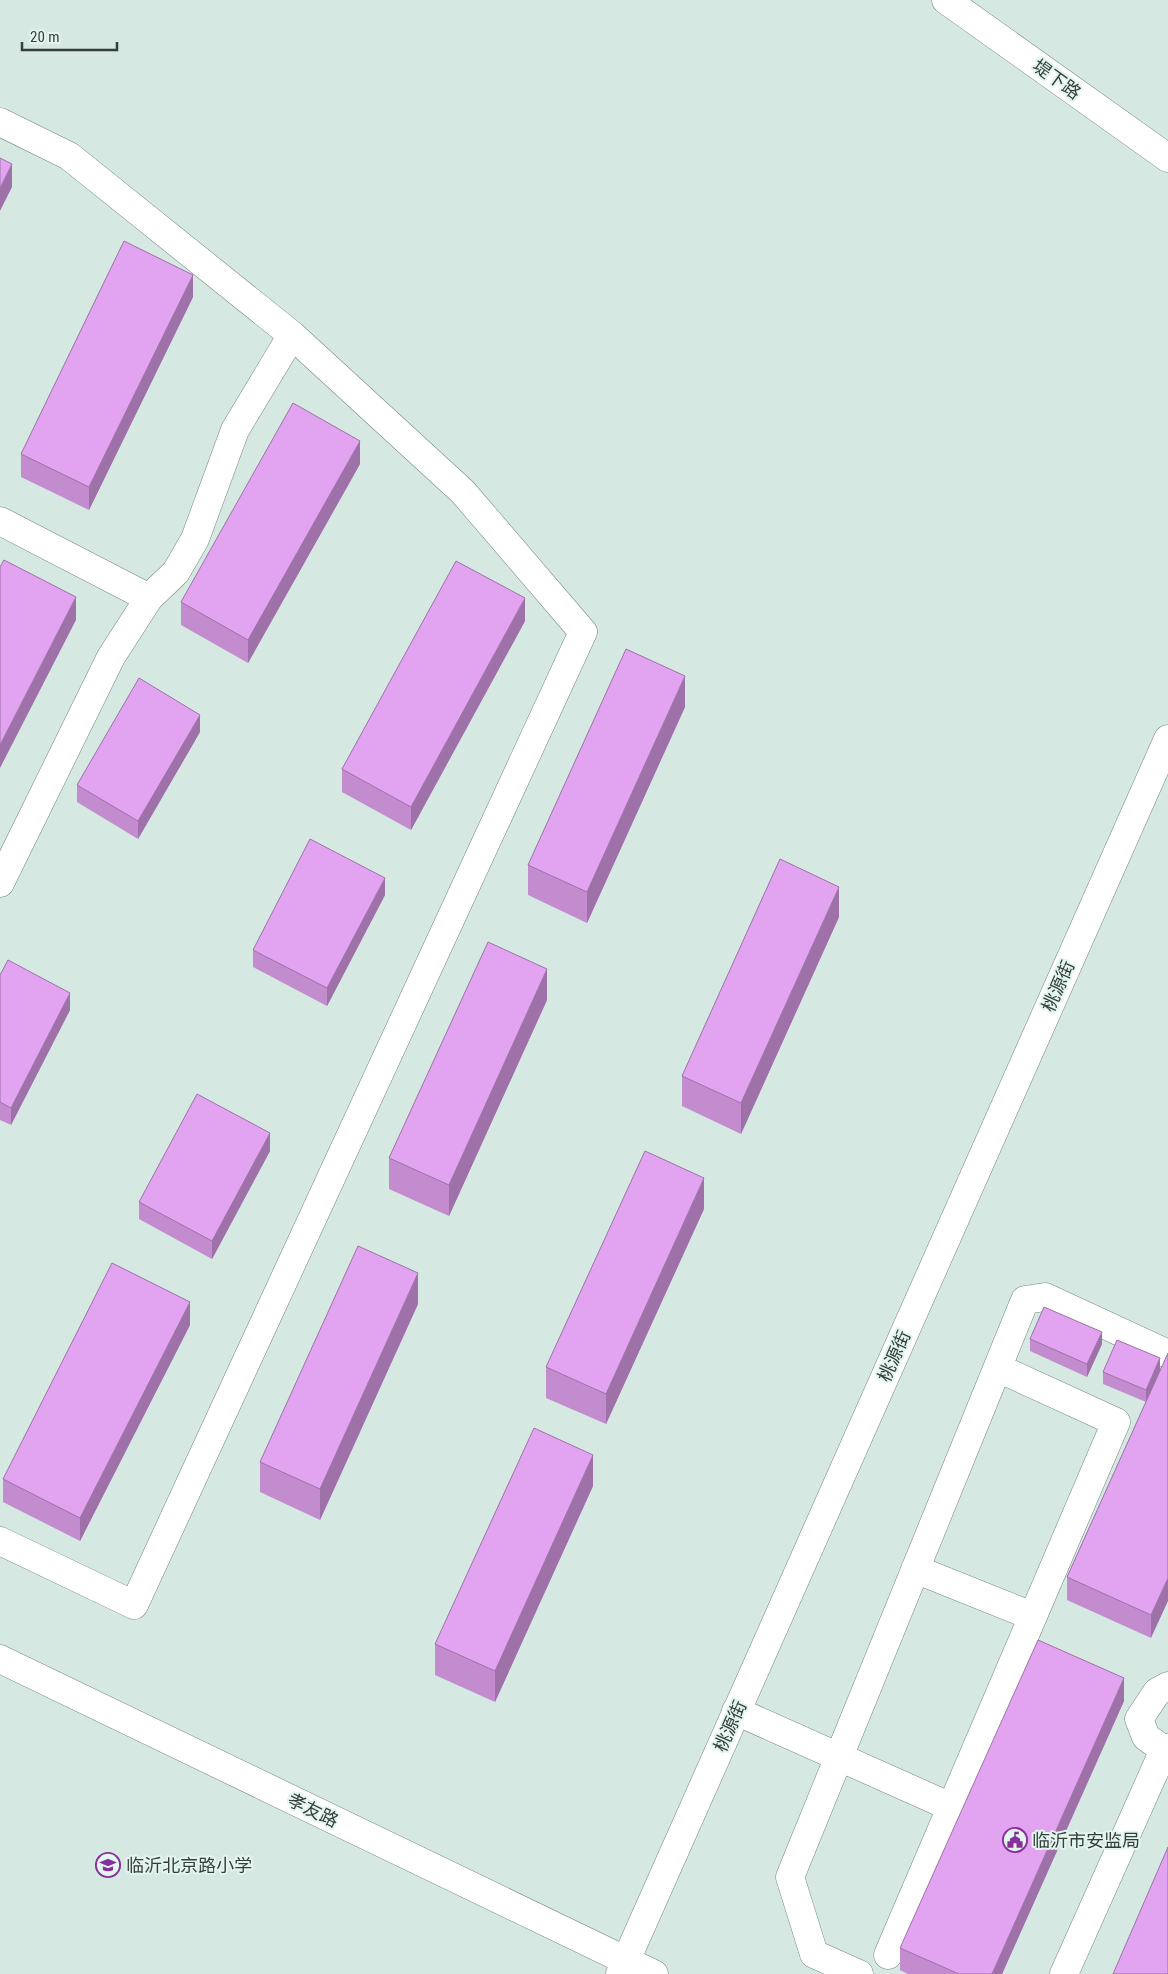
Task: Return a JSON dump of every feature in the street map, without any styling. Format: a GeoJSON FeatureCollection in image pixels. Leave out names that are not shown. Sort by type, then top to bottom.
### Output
{"type":"FeatureCollection","features":[{"type":"Feature","properties":{"kind":"street","name":"堤下路"},"geometry":{"type":"LineString","coordinates":[[946,0],[1168,158]]}},
{"type":"Feature","properties":{"kind":"street"},"geometry":{"type":"LineString","coordinates":[[0,122],[69,156],[292,335],[463,492],[583,632],[134,1605],[0,1541]]}},
{"type":"Feature","properties":{"kind":"street"},"geometry":{"type":"LineString","coordinates":[[0,883],[111,657],[149,598],[176,572],[195,539],[235,430],[292,335]]}},
{"type":"Feature","properties":{"kind":"street"},"geometry":{"type":"LineString","coordinates":[[0,521],[149,598]]}},
{"type":"Feature","properties":{"kind":"street","name":"桃源街"},"geometry":{"type":"LineString","coordinates":[[623,1967],[1168,739]]}},
{"type":"Feature","properties":{"kind":"street"},"geometry":{"type":"LineString","coordinates":[[859,1974],[814,1954],[790,1877],[1025,1300],[1045,1297],[1168,1354]]}},
{"type":"Feature","properties":{"kind":"street"},"geometry":{"type":"LineString","coordinates":[[888,1955],[1116,1422],[998,1368]]}},
{"type":"Feature","properties":{"kind":"street"},"geometry":{"type":"LineString","coordinates":[[915,1568],[1032,1616]]}},
{"type":"Feature","properties":{"kind":"street","name":"孝友路"},"geometry":{"type":"LineString","coordinates":[[0,1659],[623,1967],[654,1974]]}},
{"type":"Feature","properties":{"kind":"street"},"geometry":{"type":"LineString","coordinates":[[1064,1974],[1166,1749],[1146,1737],[1139,1719],[1157,1692],[1168,1686]]}},
{"type":"Feature","properties":{"kind":"street"},"geometry":{"type":"LineString","coordinates":[[736,1711],[951,1806]]}},
{"type":"Feature","properties":{"kind":"building"},"geometry":{"type":"Polygon","coordinates":[[[0,158],[12,164],[0,188],[0,158]]]}},
{"type":"Feature","properties":{"kind":"building"},"geometry":{"type":"Polygon","coordinates":[[[124,241],[193,275],[89,487],[21,454],[124,241]]]}},
{"type":"Feature","properties":{"kind":"building"},"geometry":{"type":"Polygon","coordinates":[[[293,403],[360,441],[248,640],[181,602],[293,403]]]}},
{"type":"Feature","properties":{"kind":"building"},"geometry":{"type":"Polygon","coordinates":[[[4,560],[76,597],[0,745],[0,567],[4,560]]]}},
{"type":"Feature","properties":{"kind":"building"},"geometry":{"type":"Polygon","coordinates":[[[456,561],[525,598],[411,807],[342,769],[456,561]]]}},
{"type":"Feature","properties":{"kind":"building"},"geometry":{"type":"Polygon","coordinates":[[[626,649],[685,676],[587,892],[528,865],[626,649]]]}},
{"type":"Feature","properties":{"kind":"building"},"geometry":{"type":"Polygon","coordinates":[[[139,678],[200,715],[138,821],[77,785],[139,678]]]}},
{"type":"Feature","properties":{"kind":"building"},"geometry":{"type":"Polygon","coordinates":[[[310,839],[385,878],[327,988],[253,950],[310,839]]]}},
{"type":"Feature","properties":{"kind":"building"},"geometry":{"type":"Polygon","coordinates":[[[780,859],[839,887],[741,1103],[682,1076],[780,859]]]}},
{"type":"Feature","properties":{"kind":"building"},"geometry":{"type":"Polygon","coordinates":[[[488,942],[547,969],[449,1185],[389,1158],[488,942]]]}},
{"type":"Feature","properties":{"kind":"building"},"geometry":{"type":"Polygon","coordinates":[[[8,960],[70,993],[11,1108],[0,1102],[0,975],[8,960]]]}},
{"type":"Feature","properties":{"kind":"building"},"geometry":{"type":"Polygon","coordinates":[[[197,1094],[270,1133],[212,1241],[139,1202],[197,1094]]]}},
{"type":"Feature","properties":{"kind":"building"},"geometry":{"type":"Polygon","coordinates":[[[645,1151],[704,1178],[606,1394],[546,1367],[645,1151]]]}},
{"type":"Feature","properties":{"kind":"building"},"geometry":{"type":"Polygon","coordinates":[[[358,1246],[418,1273],[320,1489],[260,1462],[358,1246]]]}},
{"type":"Feature","properties":{"kind":"building"},"geometry":{"type":"Polygon","coordinates":[[[112,1263],[190,1302],[80,1518],[3,1479],[112,1263]]]}},
{"type":"Feature","properties":{"kind":"building"},"geometry":{"type":"Polygon","coordinates":[[[1044,1307],[1102,1332],[1087,1364],[1030,1339],[1044,1307]]]}},
{"type":"Feature","properties":{"kind":"building"},"geometry":{"type":"Polygon","coordinates":[[[1117,1340],[1160,1358],[1146,1390],[1103,1372],[1117,1340]]]}},
{"type":"Feature","properties":{"kind":"building"},"geometry":{"type":"Polygon","coordinates":[[[1168,1353],[1168,1578],[1151,1615],[1067,1577],[1168,1353]]]}},
{"type":"Feature","properties":{"kind":"building"},"geometry":{"type":"Polygon","coordinates":[[[534,1428],[593,1455],[495,1671],[435,1644],[534,1428]]]}},
{"type":"Feature","properties":{"kind":"building"},"geometry":{"type":"Polygon","coordinates":[[[1038,1640],[1124,1678],[992,1974],[959,1974],[900,1948],[1038,1640]]]}},
{"type":"Feature","properties":{"kind":"building"},"geometry":{"type":"Polygon","coordinates":[[[1168,1847],[1168,1974],[1113,1974],[1168,1847]]]}},
{"type":"Feature","properties":{"kind":"place","name":"临沂市安监局"},"geometry":{"type":"Point","coordinates":[1015,1840]}},
{"type":"Feature","properties":{"kind":"place","name":"临沂北京路小学"},"geometry":{"type":"Point","coordinates":[108,1865]}}]}
